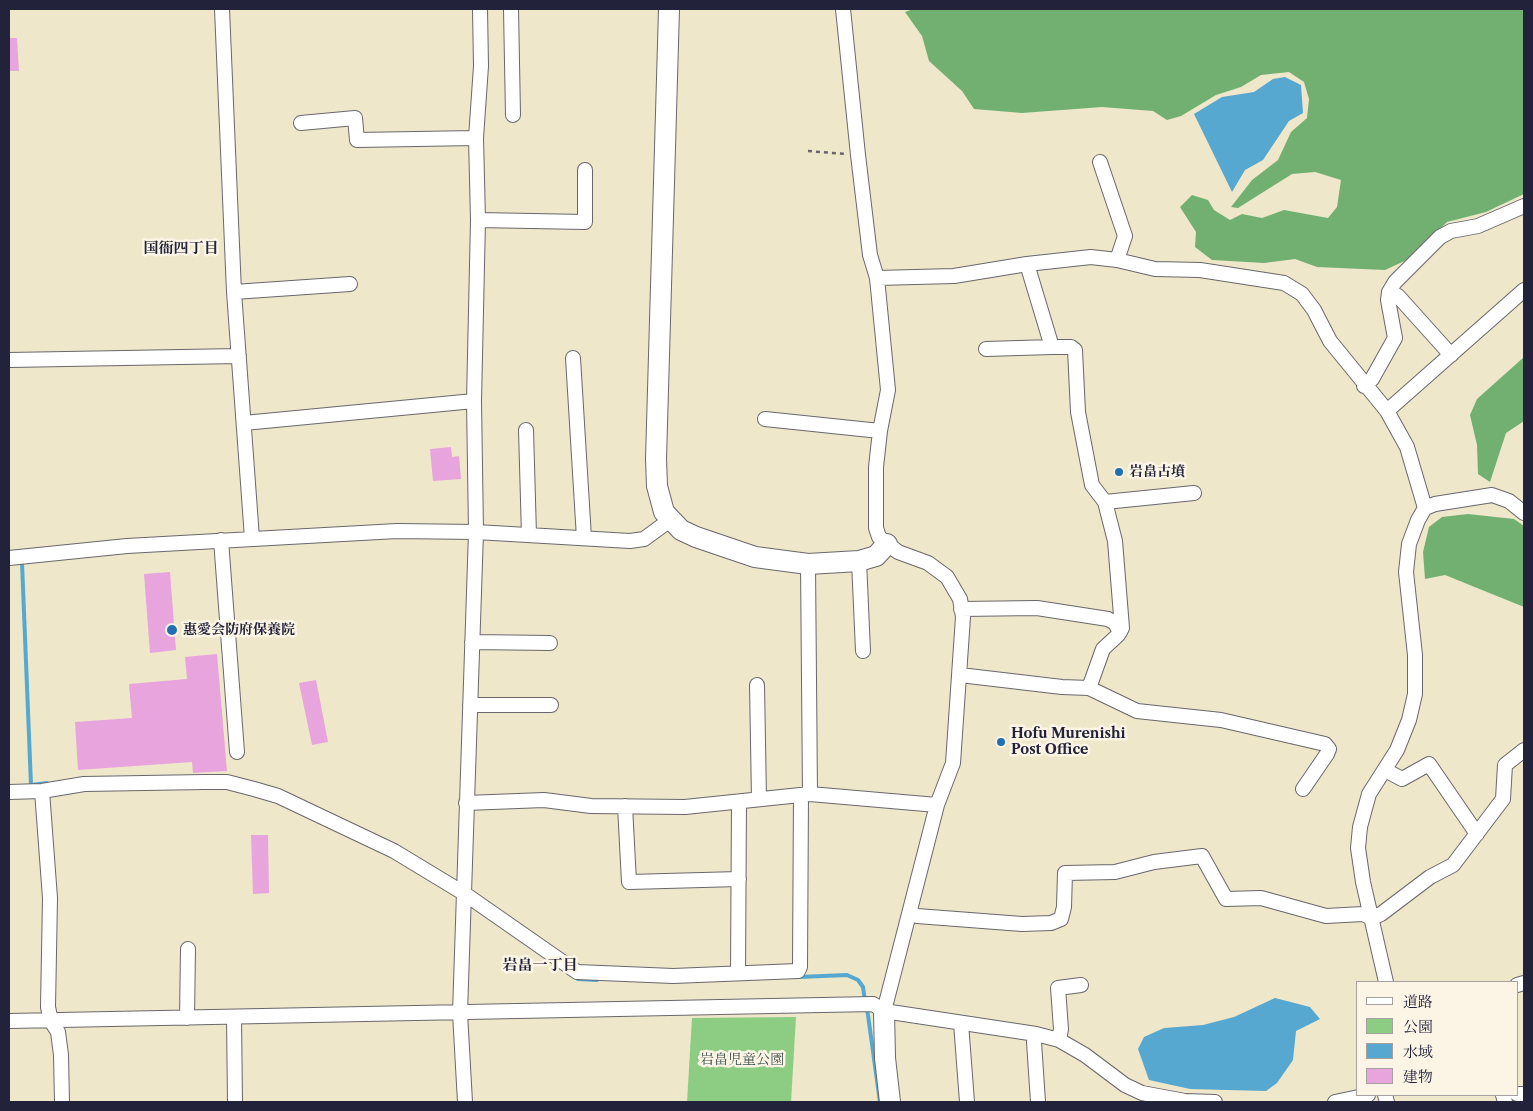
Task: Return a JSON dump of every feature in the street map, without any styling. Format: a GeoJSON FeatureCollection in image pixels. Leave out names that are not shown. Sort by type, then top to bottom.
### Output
{"type":"FeatureCollection","features":[{"type":"Feature","properties":{"kind":"street"},"geometry":{"type":"LineString","coordinates":[[222,9],[234,292],[252,538]]}},
{"type":"Feature","properties":{"kind":"street"},"geometry":{"type":"LineString","coordinates":[[465,1102],[460,1013],[476,532],[474,401],[478,220],[476,138],[481,66],[480,9]]}},
{"type":"Feature","properties":{"kind":"street"},"geometry":{"type":"LineString","coordinates":[[511,9],[513,115]]}},
{"type":"Feature","properties":{"kind":"street"},"geometry":{"type":"LineString","coordinates":[[669,9],[656,459],[659,500],[670,520],[681,530],[755,557],[808,564],[859,562],[876,556],[886,544]]}},
{"type":"Feature","properties":{"kind":"street"},"geometry":{"type":"LineString","coordinates":[[843,9],[858,155],[870,255],[877,278],[888,390],[880,431],[876,467],[876,528],[879,537],[886,544],[898,552],[928,563],[947,577],[955,588],[961,609],[960,675],[953,763],[938,805],[884,1011],[885,1058],[890,1102]]}},
{"type":"Feature","properties":{"kind":"street"},"geometry":{"type":"LineString","coordinates":[[301,122],[355,118],[357,140],[476,138]]}},
{"type":"Feature","properties":{"kind":"street"},"geometry":{"type":"LineString","coordinates":[[1100,162],[1125,236],[1117,260]]}},
{"type":"Feature","properties":{"kind":"street"},"geometry":{"type":"LineString","coordinates":[[478,220],[585,222],[585,170]]}},
{"type":"Feature","properties":{"kind":"street"},"geometry":{"type":"LineString","coordinates":[[1364,386],[1372,379],[1395,338],[1388,300],[1389,292],[1395,282],[1440,237],[1451,231],[1478,226],[1524,206]]}},
{"type":"Feature","properties":{"kind":"street"},"geometry":{"type":"LineString","coordinates":[[877,278],[954,276],[1027,264],[1091,257],[1117,260],[1154,269],[1200,270],[1284,283],[1302,294],[1314,310],[1330,341],[1364,386],[1387,411],[1407,447],[1425,508]]}},
{"type":"Feature","properties":{"kind":"street"},"geometry":{"type":"LineString","coordinates":[[1027,264],[1052,347]]}},
{"type":"Feature","properties":{"kind":"street"},"geometry":{"type":"LineString","coordinates":[[234,292],[350,284]]}},
{"type":"Feature","properties":{"kind":"street"},"geometry":{"type":"LineString","coordinates":[[1387,411],[1524,290]]}},
{"type":"Feature","properties":{"kind":"street"},"geometry":{"type":"LineString","coordinates":[[1389,292],[1398,296],[1450,355]]}},
{"type":"Feature","properties":{"kind":"street"},"geometry":{"type":"LineString","coordinates":[[986,349],[1071,347],[1075,350],[1078,412],[1092,485],[1105,502],[1114,540],[1122,628],[1103,649],[1089,688]]}},
{"type":"Feature","properties":{"kind":"street"},"geometry":{"type":"LineString","coordinates":[[9,360],[239,356]]}},
{"type":"Feature","properties":{"kind":"street"},"geometry":{"type":"LineString","coordinates":[[573,358],[584,538]]}},
{"type":"Feature","properties":{"kind":"street"},"geometry":{"type":"LineString","coordinates":[[244,423],[474,401]]}},
{"type":"Feature","properties":{"kind":"street"},"geometry":{"type":"LineString","coordinates":[[765,418],[880,431]]}},
{"type":"Feature","properties":{"kind":"street"},"geometry":{"type":"LineString","coordinates":[[526,430],[529,535]]}},
{"type":"Feature","properties":{"kind":"street"},"geometry":{"type":"LineString","coordinates":[[1105,502],[1194,493]]}},
{"type":"Feature","properties":{"kind":"street"},"geometry":{"type":"LineString","coordinates":[[1386,981],[1363,882],[1358,848],[1369,794],[1397,750],[1406,728],[1415,694],[1415,655],[1406,572],[1409,544],[1418,520],[1425,508],[1435,504],[1492,495],[1509,501],[1524,513]]}},
{"type":"Feature","properties":{"kind":"street"},"geometry":{"type":"LineString","coordinates":[[9,558],[221,540],[397,531],[476,532],[630,541],[644,539],[670,520]]}},
{"type":"Feature","properties":{"kind":"street"},"geometry":{"type":"LineString","coordinates":[[221,540],[237,752]]}},
{"type":"Feature","properties":{"kind":"street"},"geometry":{"type":"LineString","coordinates":[[859,562],[863,651]]}},
{"type":"Feature","properties":{"kind":"street"},"geometry":{"type":"LineString","coordinates":[[9,792],[42,790],[84,784],[227,782],[278,796],[394,850],[465,894],[577,972],[673,976],[798,971],[800,967],[806,795],[808,564]]}},
{"type":"Feature","properties":{"kind":"street"},"geometry":{"type":"LineString","coordinates":[[961,609],[1037,608],[1108,619],[1115,623],[1120,632]]}},
{"type":"Feature","properties":{"kind":"street"},"geometry":{"type":"LineString","coordinates":[[472,642],[550,643]]}},
{"type":"Feature","properties":{"kind":"street"},"geometry":{"type":"LineString","coordinates":[[960,675],[1062,687],[1089,688],[1137,711],[1221,720],[1326,744],[1329,749],[1327,754],[1303,789]]}},
{"type":"Feature","properties":{"kind":"street"},"geometry":{"type":"LineString","coordinates":[[757,685],[759,799]]}},
{"type":"Feature","properties":{"kind":"street"},"geometry":{"type":"LineString","coordinates":[[470,704],[551,705]]}},
{"type":"Feature","properties":{"kind":"street"},"geometry":{"type":"LineString","coordinates":[[910,913],[917,916],[1022,924],[1051,924],[1060,919],[1064,907],[1065,874],[1115,872],[1154,862],[1202,856],[1226,899],[1261,898],[1326,916],[1363,914],[1372,918],[1381,914],[1430,877],[1453,865],[1503,799],[1505,765],[1524,750]]}},
{"type":"Feature","properties":{"kind":"street"},"geometry":{"type":"LineString","coordinates":[[1385,770],[1402,779],[1429,764],[1477,834]]}},
{"type":"Feature","properties":{"kind":"street"},"geometry":{"type":"LineString","coordinates":[[42,790],[50,898],[48,1006],[52,1021],[58,1032],[61,1055],[62,1102]]}},
{"type":"Feature","properties":{"kind":"street"},"geometry":{"type":"LineString","coordinates":[[466,803],[544,800],[591,806],[685,807],[806,795],[938,805]]}},
{"type":"Feature","properties":{"kind":"street"},"geometry":{"type":"LineString","coordinates":[[738,973],[739,802]]}},
{"type":"Feature","properties":{"kind":"street"},"geometry":{"type":"LineString","coordinates":[[625,806],[629,882],[739,878]]}},
{"type":"Feature","properties":{"kind":"street"},"geometry":{"type":"LineString","coordinates":[[187,1018],[188,949]]}},
{"type":"Feature","properties":{"kind":"street"},"geometry":{"type":"LineString","coordinates":[[1059,1040],[1061,1029],[1058,988],[1081,985]]}},
{"type":"Feature","properties":{"kind":"street"},"geometry":{"type":"LineString","coordinates":[[9,1022],[873,1004],[884,1011],[1036,1034],[1059,1040],[1085,1055],[1125,1085],[1142,1093],[1186,1101],[1215,1102]]}},
{"type":"Feature","properties":{"kind":"street"},"geometry":{"type":"LineString","coordinates":[[234,1018],[236,1102]]}},
{"type":"Feature","properties":{"kind":"street"},"geometry":{"type":"LineString","coordinates":[[961,1023],[967,1102]]}},
{"type":"Feature","properties":{"kind":"street"},"geometry":{"type":"LineString","coordinates":[[1036,1034],[1034,1042],[1038,1102]]}},
{"type":"Feature","properties":{"kind":"street"},"geometry":{"type":"LineString","coordinates":[[1335,1102],[1363,1096]]}},
{"type":"Feature","properties":{"kind":"path"},"geometry":{"type":"LineString","coordinates":[[808,151],[858,155]]}},
{"type":"Feature","properties":{"kind":"green space"},"geometry":{"type":"Polygon","coordinates":[[[913,9],[1524,9],[1524,194],[1486,212],[1447,222],[1411,258],[1385,270],[1317,267],[1295,259],[1264,263],[1212,260],[1195,247],[1196,232],[1180,207],[1192,195],[1208,200],[1214,210],[1230,220],[1242,214],[1262,218],[1284,210],[1328,218],[1337,207],[1341,180],[1315,172],[1292,174],[1238,208],[1231,207],[1252,180],[1278,160],[1291,132],[1307,118],[1309,99],[1304,82],[1289,72],[1261,75],[1241,87],[1216,95],[1181,116],[1167,120],[1153,111],[1102,107],[1022,113],[974,109],[962,91],[929,61],[922,36],[905,12],[913,9]]]}},
{"type":"Feature","properties":{"kind":"green space"},"geometry":{"type":"Polygon","coordinates":[[[1524,357],[1524,421],[1506,433],[1490,482],[1478,474],[1477,445],[1470,415],[1477,399],[1524,357]]]}},
{"type":"Feature","properties":{"kind":"green space"},"geometry":{"type":"Polygon","coordinates":[[[1468,514],[1514,519],[1524,526],[1524,607],[1445,575],[1425,579],[1423,552],[1429,527],[1442,517],[1468,514]]]}},
{"type":"Feature","properties":{"kind":"green space","name":"岩畠児童公園"},"geometry":{"type":"Polygon","coordinates":[[[796,1017],[791,1102],[687,1102],[692,1018],[796,1017]]]}},
{"type":"Feature","properties":{"kind":"water"},"geometry":{"type":"Polygon","coordinates":[[[1285,77],[1301,85],[1303,113],[1289,121],[1263,160],[1245,170],[1232,192],[1194,114],[1222,97],[1254,92],[1273,79],[1285,77]]]}},
{"type":"Feature","properties":{"kind":"water"},"geometry":{"type":"Polygon","coordinates":[[[1275,998],[1310,1007],[1320,1019],[1296,1031],[1293,1060],[1277,1083],[1266,1091],[1190,1089],[1149,1080],[1138,1049],[1144,1037],[1164,1028],[1203,1025],[1234,1017],[1275,998]]]}},
{"type":"Feature","properties":{"kind":"building"},"geometry":{"type":"Polygon","coordinates":[[[9,38],[17,38],[19,71],[9,71],[9,38]]]}},
{"type":"Feature","properties":{"kind":"building"},"geometry":{"type":"Polygon","coordinates":[[[451,447],[452,457],[459,456],[461,479],[433,481],[430,449],[451,447]]]}},
{"type":"Feature","properties":{"kind":"building"},"geometry":{"type":"Polygon","coordinates":[[[170,572],[176,650],[150,653],[144,574],[170,572]]]}},
{"type":"Feature","properties":{"kind":"building"},"geometry":{"type":"Polygon","coordinates":[[[217,654],[227,771],[193,773],[192,762],[78,770],[75,722],[132,718],[129,684],[187,679],[185,657],[217,654]]]}},
{"type":"Feature","properties":{"kind":"building"},"geometry":{"type":"Polygon","coordinates":[[[316,680],[328,742],[312,745],[299,683],[316,680]]]}},
{"type":"Feature","properties":{"kind":"building"},"geometry":{"type":"Polygon","coordinates":[[[251,835],[268,835],[269,893],[253,894],[251,835]]]}},
{"type":"Feature","properties":{"kind":"waterway"},"geometry":{"type":"LineString","coordinates":[[20,563],[22,563],[31,785],[47,783]]}},
{"type":"Feature","properties":{"kind":"waterway"},"geometry":{"type":"LineString","coordinates":[[799,977],[847,975],[858,980],[863,987],[865,1001]]}},
{"type":"Feature","properties":{"kind":"waterway"},"geometry":{"type":"LineString","coordinates":[[575,977],[578,979],[597,980]]}},
{"type":"Feature","properties":{"kind":"waterway"},"geometry":{"type":"LineString","coordinates":[[867,1008],[880,1102]]}},
{"type":"Feature","properties":{"kind":"place","name":"岩畠古墳"},"geometry":{"type":"Point","coordinates":[1119,472]}},
{"type":"Feature","properties":{"kind":"place","name":"惠愛会防府保養院"},"geometry":{"type":"Point","coordinates":[172,630]}},
{"type":"Feature","properties":{"kind":"place","name":"Hofu Murenishi Post Office"},"geometry":{"type":"Point","coordinates":[1001,742]}},
{"type":"Feature","properties":{"kind":"district","name":"国衙四丁目"},"geometry":{"type":"Point","coordinates":[181,249]}},
{"type":"Feature","properties":{"kind":"district","name":"岩畠一丁目"},"geometry":{"type":"Point","coordinates":[540,966]}}]}
